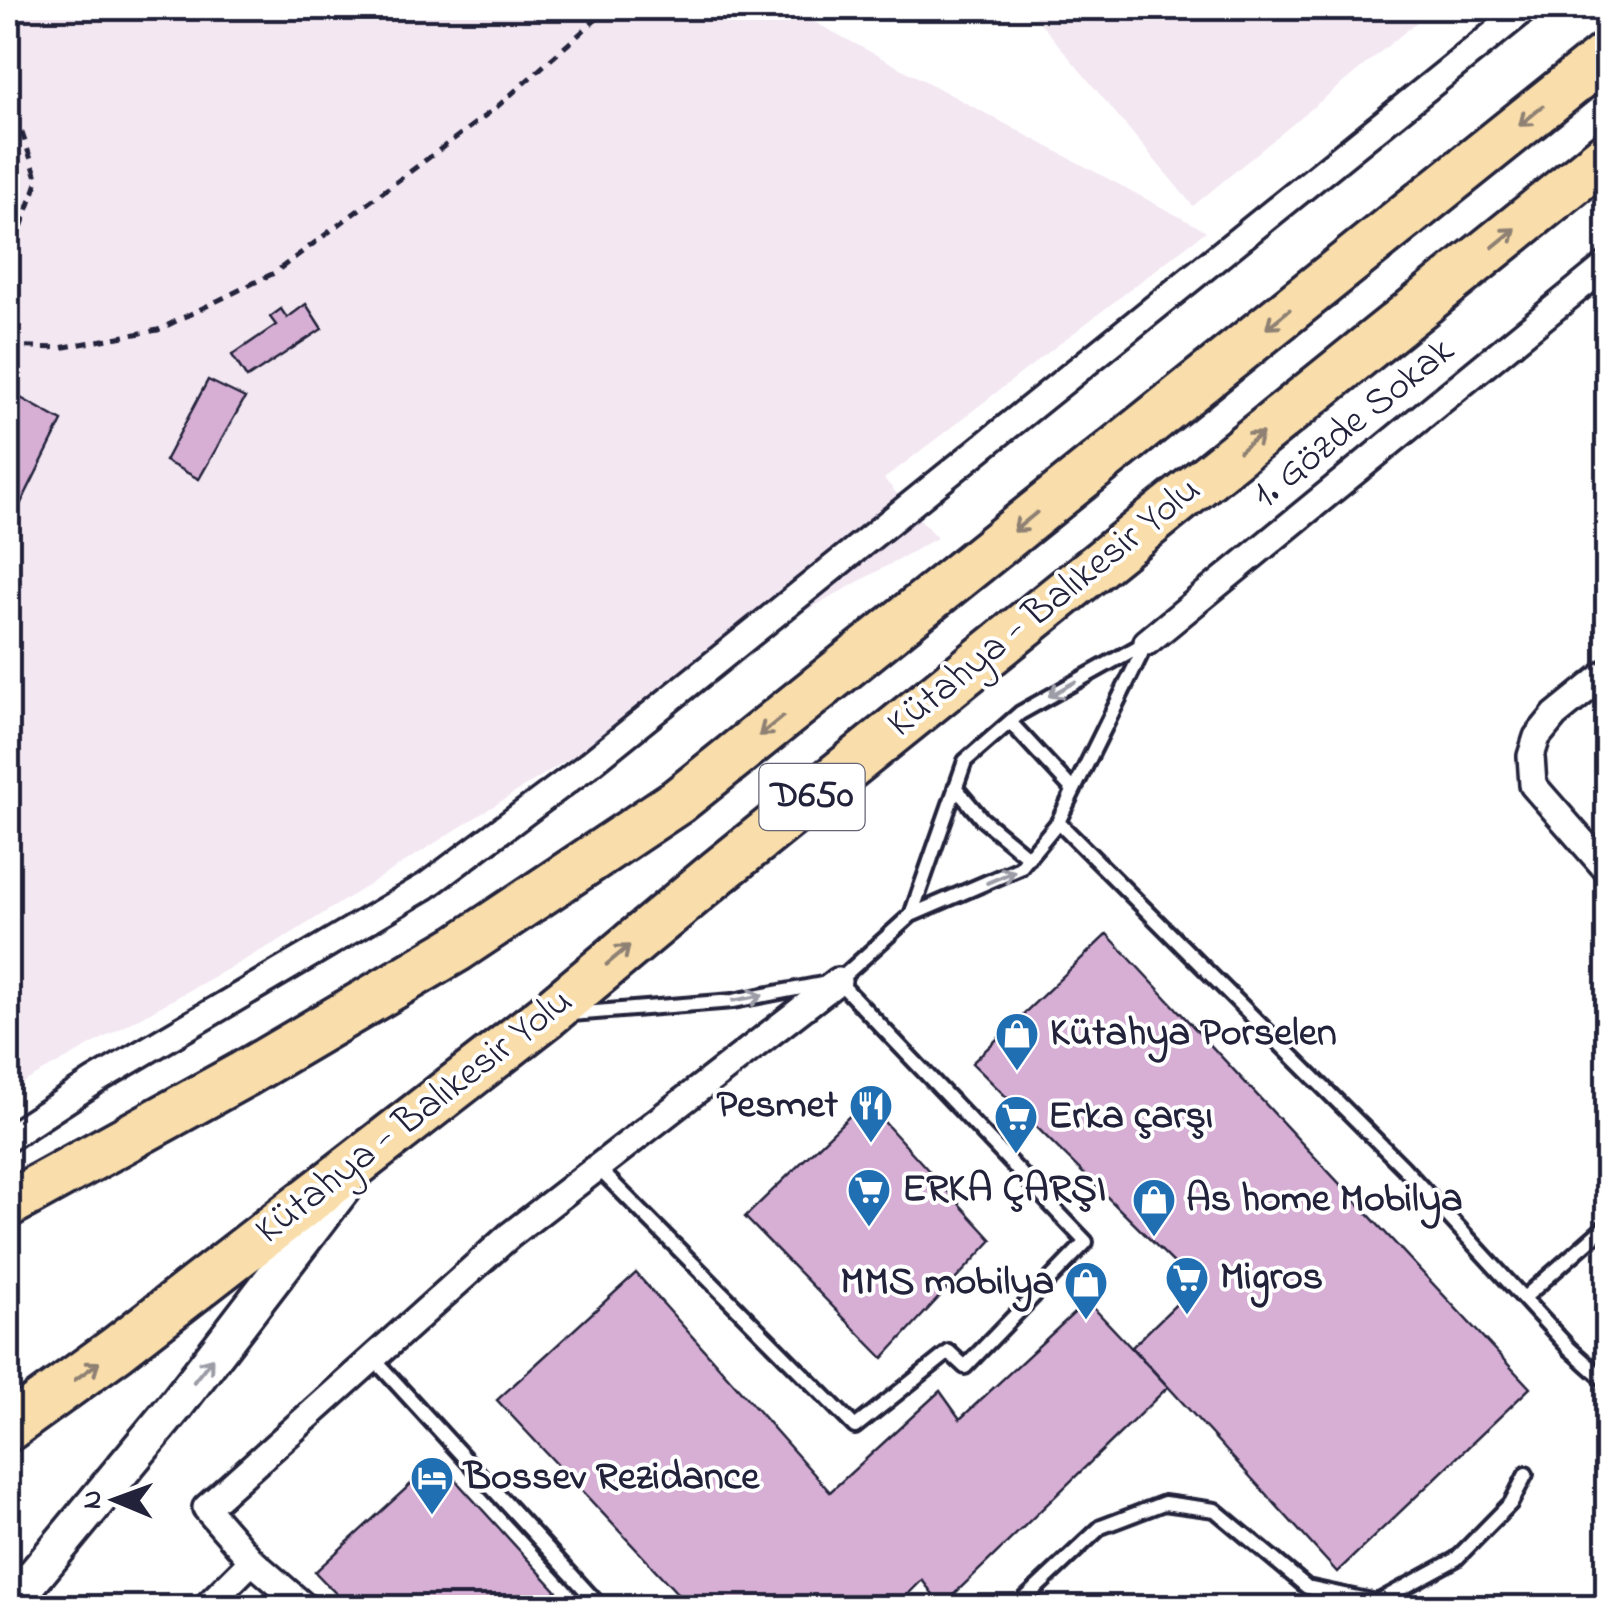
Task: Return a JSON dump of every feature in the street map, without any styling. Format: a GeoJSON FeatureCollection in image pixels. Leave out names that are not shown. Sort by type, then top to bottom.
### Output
{"type":"FeatureCollection","features":[{"type":"Feature","properties":{"kind":"highway","name":"Kütahya - Balıkesir Yolu"},"geometry":{"type":"LineString","coordinates":[[8,1204],[244,1074],[458,948],[678,800],[1608,54]]}},
{"type":"Feature","properties":{"kind":"highway","name":"Kütahya - Balıkesir Yolu"},"geometry":{"type":"LineString","coordinates":[[8,1428],[116,1350],[546,1016],[1608,154]]}},
{"type":"Feature","properties":{"kind":"main road"},"geometry":{"type":"LineString","coordinates":[[8,1608],[176,1405],[370,1154]]}},
{"type":"Feature","properties":{"kind":"street"},"geometry":{"type":"LineString","coordinates":[[8,1138],[95,1081],[426,886],[456,864],[587,766],[1526,8]]}},
{"type":"Feature","properties":{"kind":"street","name":"1. Gözde Sokak"},"geometry":{"type":"LineString","coordinates":[[1148,642],[1608,264]]}},
{"type":"Feature","properties":{"kind":"street"},"geometry":{"type":"LineString","coordinates":[[1608,672],[1555,715],[1536,737],[1530,756],[1532,785],[1608,871]]}},
{"type":"Feature","properties":{"kind":"street"},"geometry":{"type":"LineString","coordinates":[[306,1608],[252,1561],[206,1508],[509,1236],[838,981]]}},
{"type":"Feature","properties":{"kind":"street"},"geometry":{"type":"LineString","coordinates":[[205,1608],[252,1561]]}},
{"type":"Feature","properties":{"kind":"lane"},"geometry":{"type":"LineString","coordinates":[[546,1016],[733,1001],[838,981],[911,916],[1020,868],[1058,822],[1148,642]]}},
{"type":"Feature","properties":{"kind":"lane"},"geometry":{"type":"LineString","coordinates":[[911,916],[965,761],[1010,722],[1148,642]]}},
{"type":"Feature","properties":{"kind":"lane"},"geometry":{"type":"LineString","coordinates":[[1010,722],[1074,790]]}},
{"type":"Feature","properties":{"kind":"lane"},"geometry":{"type":"LineString","coordinates":[[955,787],[982,819],[1029,858]]}},
{"type":"Feature","properties":{"kind":"lane"},"geometry":{"type":"LineString","coordinates":[[1058,822],[1403,1167],[1570,1349],[1608,1383]]}},
{"type":"Feature","properties":{"kind":"lane"},"geometry":{"type":"LineString","coordinates":[[598,1168],[855,1427],[949,1352],[965,1367],[1086,1242],[838,981]]}},
{"type":"Feature","properties":{"kind":"lane"},"geometry":{"type":"LineString","coordinates":[[1525,1297],[1608,1224]]}},
{"type":"Feature","properties":{"kind":"lane"},"geometry":{"type":"LineString","coordinates":[[372,1358],[602,1608]]}},
{"type":"Feature","properties":{"kind":"lane"},"geometry":{"type":"LineString","coordinates":[[1015,1608],[1101,1527],[1164,1503],[1214,1510],[1307,1588],[1377,1602],[1456,1559],[1511,1503],[1526,1474]]}},
{"type":"Feature","properties":{"kind":"path"},"geometry":{"type":"LineString","coordinates":[[8,346],[60,348],[158,330],[274,273],[498,106],[609,8]]}},
{"type":"Feature","properties":{"kind":"path"},"geometry":{"type":"LineString","coordinates":[[8,121],[21,130],[38,180],[8,264]]}},
{"type":"Feature","properties":{"kind":"shaded area"},"geometry":{"type":"Polygon","coordinates":[[[8,8],[788,8],[1206,231],[884,479],[937,538],[784,623],[289,935],[8,1091],[8,8]]]}},
{"type":"Feature","properties":{"kind":"shaded area"},"geometry":{"type":"Polygon","coordinates":[[[1028,8],[1434,8],[1193,206],[1028,8]]]}},
{"type":"Feature","properties":{"kind":"building"},"geometry":{"type":"Polygon","coordinates":[[[306,304],[322,329],[247,378],[232,355],[276,325],[270,317],[281,309],[287,318],[306,304]]]}},
{"type":"Feature","properties":{"kind":"building"},"geometry":{"type":"Polygon","coordinates":[[[208,380],[245,398],[199,479],[165,461],[208,380]]]}},
{"type":"Feature","properties":{"kind":"building"},"geometry":{"type":"Polygon","coordinates":[[[10,392],[62,421],[8,529],[8,396],[10,392]]]}},
{"type":"Feature","properties":{"kind":"building"},"geometry":{"type":"Polygon","coordinates":[[[1107,934],[1530,1388],[1337,1572],[1132,1347],[1196,1285],[972,1063],[1107,934]]]}},
{"type":"Feature","properties":{"kind":"building","name":"ERKA ÇARŞI"},"geometry":{"type":"Polygon","coordinates":[[[865,1101],[992,1240],[883,1358],[745,1217],[865,1101]]]}},
{"type":"Feature","properties":{"kind":"building"},"geometry":{"type":"Polygon","coordinates":[[[636,1273],[830,1492],[940,1391],[960,1419],[1087,1301],[1168,1387],[942,1606],[922,1580],[894,1608],[691,1608],[497,1400],[636,1273]]]}},
{"type":"Feature","properties":{"kind":"building","name":"Bossev Rezidance"},"geometry":{"type":"Polygon","coordinates":[[[437,1460],[572,1608],[350,1608],[315,1572],[437,1460]]]}},
{"type":"Feature","properties":{"kind":"place","name":"Kütahya Porselen"},"geometry":{"type":"Point","coordinates":[1017,1072]}},
{"type":"Feature","properties":{"kind":"place","name":"Pesmet"},"geometry":{"type":"Point","coordinates":[871,1144]}},
{"type":"Feature","properties":{"kind":"place","name":"Erka çarşı"},"geometry":{"type":"Point","coordinates":[1016,1155]}},
{"type":"Feature","properties":{"kind":"place","name":"ERKA ÇARŞI"},"geometry":{"type":"Point","coordinates":[869,1228]}},
{"type":"Feature","properties":{"kind":"place","name":"As home Mobilya"},"geometry":{"type":"Point","coordinates":[1154,1238]}},
{"type":"Feature","properties":{"kind":"place","name":"Migros"},"geometry":{"type":"Point","coordinates":[1187,1316]}},
{"type":"Feature","properties":{"kind":"place","name":"MMS mobilya"},"geometry":{"type":"Point","coordinates":[1086,1321]}},
{"type":"Feature","properties":{"kind":"place","name":"Bossev Rezidance"},"geometry":{"type":"Point","coordinates":[432,1516]}}]}
